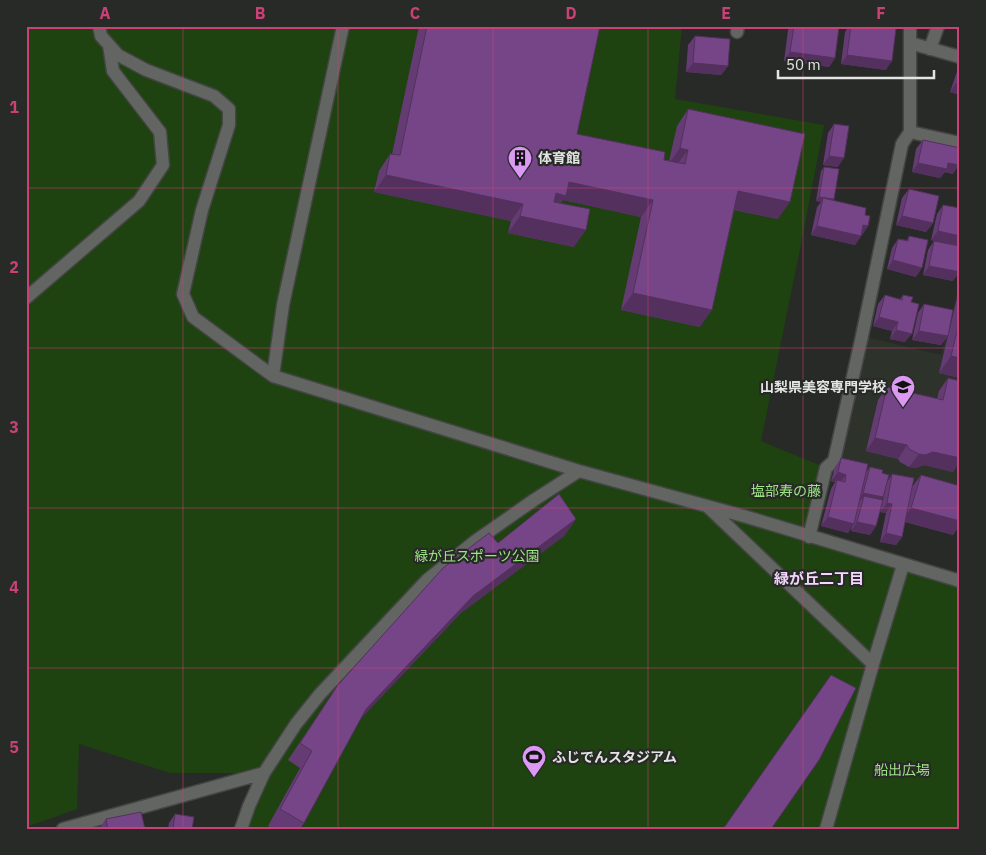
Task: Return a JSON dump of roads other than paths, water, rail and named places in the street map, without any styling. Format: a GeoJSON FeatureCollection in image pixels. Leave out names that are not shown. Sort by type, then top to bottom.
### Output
{"type":"FeatureCollection","features":[{"type":"Feature","properties":{"kind":"street"},"geometry":{"type":"LineString","coordinates":[[99,26],[101,36],[118,55],[146,70],[214,96],[229,109],[229,125],[202,210],[183,294],[193,317],[273,376],[579,471],[747,517],[903,565],[959,580]]}},
{"type":"Feature","properties":{"kind":"street"},"geometry":{"type":"LineString","coordinates":[[273,376],[282,305],[343,26]]}},
{"type":"Feature","properties":{"kind":"street"},"geometry":{"type":"LineString","coordinates":[[809,537],[826,468],[834,461],[902,144],[910,132],[910,26]]}},
{"type":"Feature","properties":{"kind":"street"},"geometry":{"type":"LineString","coordinates":[[930,49],[938,26]]}},
{"type":"Feature","properties":{"kind":"street"},"geometry":{"type":"LineString","coordinates":[[910,43],[960,57]]}},
{"type":"Feature","properties":{"kind":"street"},"geometry":{"type":"LineString","coordinates":[[26,298],[139,202],[163,165],[160,132],[113,70],[109,45]]}},
{"type":"Feature","properties":{"kind":"street"},"geometry":{"type":"LineString","coordinates":[[910,132],[960,144]]}},
{"type":"Feature","properties":{"kind":"street"},"geometry":{"type":"LineString","coordinates":[[241,829],[264,773],[296,724],[320,694],[427,580],[482,537],[579,471]]}},
{"type":"Feature","properties":{"kind":"street"},"geometry":{"type":"LineString","coordinates":[[707,507],[873,664]]}},
{"type":"Feature","properties":{"kind":"street"},"geometry":{"type":"LineString","coordinates":[[826,829],[903,565]]}},
{"type":"Feature","properties":{"kind":"street"},"geometry":{"type":"LineString","coordinates":[[63,829],[264,773]]}},
{"type":"Feature","properties":{"kind":"place","name":"体育館"},"geometry":{"type":"Point","coordinates":[520,179]}},
{"type":"Feature","properties":{"kind":"place","name":"山梨県美容専門学校"},"geometry":{"type":"Point","coordinates":[903,408]}},
{"type":"Feature","properties":{"kind":"place","name":"ふじでんスタジアム"},"geometry":{"type":"Point","coordinates":[534,778]}},
{"type":"Feature","properties":{"kind":"district","name":"緑が丘二丁目"},"geometry":{"type":"Point","coordinates":[819,579]}},
{"type":"Feature","properties":{"kind":"park label","name":"塩部寿の藤"},"geometry":{"type":"Point","coordinates":[786,491]}},
{"type":"Feature","properties":{"kind":"park label","name":"緑が丘スポーツ公園"},"geometry":{"type":"Point","coordinates":[477,556]}},
{"type":"Feature","properties":{"kind":"park label","name":"船出広場"},"geometry":{"type":"Point","coordinates":[902,770]}}]}
